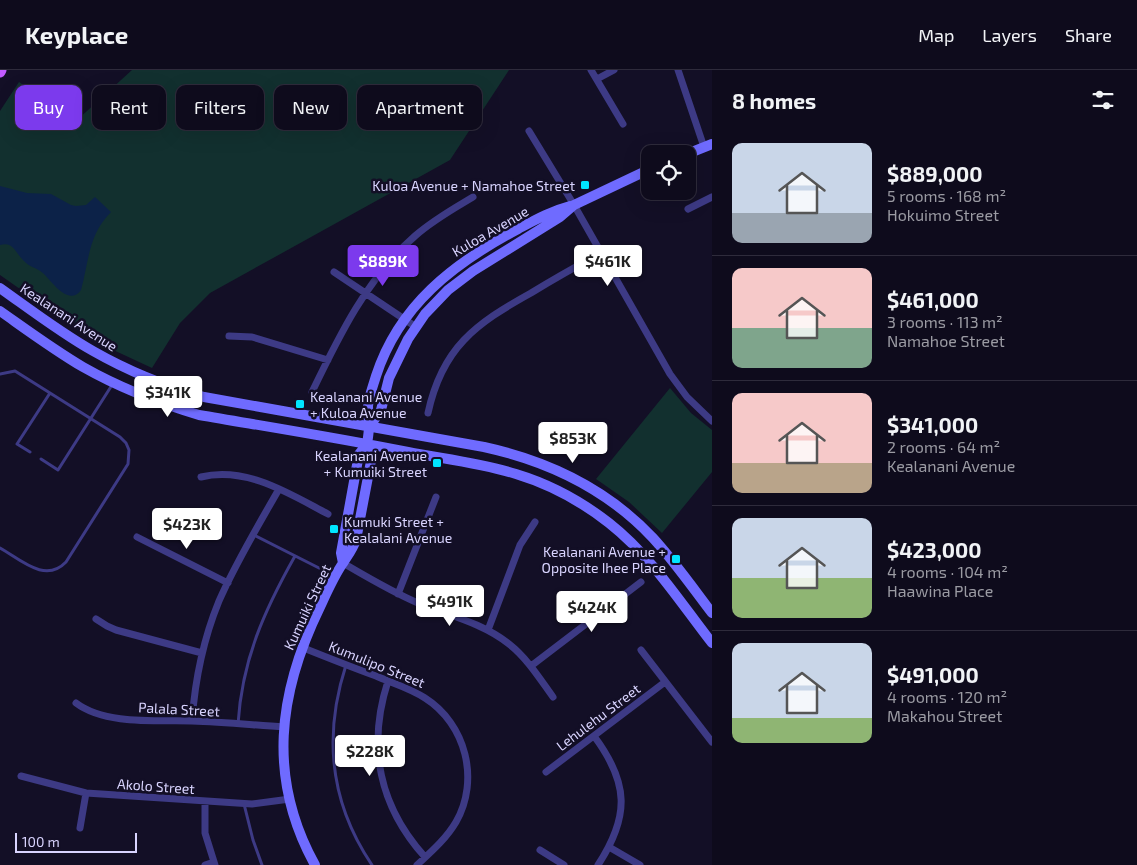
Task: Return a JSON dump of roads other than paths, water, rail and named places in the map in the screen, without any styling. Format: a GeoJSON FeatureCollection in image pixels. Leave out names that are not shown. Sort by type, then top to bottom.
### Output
{"type":"FeatureCollection","features":[{"type":"Feature","properties":{"kind":"street"},"geometry":{"type":"LineString","coordinates":[[591,70],[623,124]]}},
{"type":"Feature","properties":{"kind":"street"},"geometry":{"type":"LineString","coordinates":[[597,79],[614,70]]}},
{"type":"Feature","properties":{"kind":"street"},"geometry":{"type":"LineString","coordinates":[[678,70],[708,146],[696,151]]}},
{"type":"Feature","properties":{"kind":"street"},"geometry":{"type":"LineString","coordinates":[[530,131],[678,386],[696,408],[712,421]]}},
{"type":"Feature","properties":{"kind":"street","name":"Kuloa Avenue"},"geometry":{"type":"LineString","coordinates":[[370,426],[381,410],[394,365],[416,326],[436,302],[460,280],[574,205],[641,173]]}},
{"type":"Feature","properties":{"kind":"street"},"geometry":{"type":"LineString","coordinates":[[312,392],[351,316],[390,260],[415,236],[444,214],[473,197]]}},
{"type":"Feature","properties":{"kind":"street"},"geometry":{"type":"LineString","coordinates":[[688,209],[712,197]]}},
{"type":"Feature","properties":{"kind":"street","name":"Kuloa Avenue"},"geometry":{"type":"LineString","coordinates":[[367,444],[370,426],[368,404],[376,374],[389,346],[405,319],[433,286],[466,259],[493,242],[555,209],[574,205]]}},
{"type":"Feature","properties":{"kind":"street"},"geometry":{"type":"LineString","coordinates":[[428,413],[435,388],[446,364],[461,343],[474,330],[498,312],[601,253]]}},
{"type":"Feature","properties":{"kind":"street"},"geometry":{"type":"LineString","coordinates":[[334,272],[416,326]]}},
{"type":"Feature","properties":{"kind":"street","name":"Kealanani Avenue"},"geometry":{"type":"LineString","coordinates":[[0,288],[57,329],[92,351],[166,385],[204,397],[503,451],[539,462],[574,478],[622,510],[652,537],[712,613]]}},
{"type":"Feature","properties":{"kind":"street"},"geometry":{"type":"LineString","coordinates":[[0,311],[65,356],[114,382],[160,403],[199,415],[481,465],[516,474],[549,486],[580,503],[610,524],[638,550],[712,643]]}},
{"type":"Feature","properties":{"kind":"street"},"geometry":{"type":"LineString","coordinates":[[229,336],[252,337],[328,360]]}},
{"type":"Feature","properties":{"kind":"street","name":"Kumuiki Street"},"geometry":{"type":"LineString","coordinates":[[315,865],[298,827],[290,799],[284,757],[284,727],[290,686],[301,647],[320,606],[356,540],[372,456],[367,444]]}},
{"type":"Feature","properties":{"kind":"street"},"geometry":{"type":"LineString","coordinates":[[201,477],[223,474],[250,478],[279,489],[328,514]]}},
{"type":"Feature","properties":{"kind":"street"},"geometry":{"type":"LineString","coordinates":[[192,721],[195,688],[202,653],[213,618],[228,583],[279,489]]}},
{"type":"Feature","properties":{"kind":"street"},"geometry":{"type":"LineString","coordinates":[[398,594],[436,498]]}},
{"type":"Feature","properties":{"kind":"street"},"geometry":{"type":"LineString","coordinates":[[488,630],[520,545],[535,522]]}},
{"type":"Feature","properties":{"kind":"street"},"geometry":{"type":"LineString","coordinates":[[137,537],[228,583]]}},
{"type":"Feature","properties":{"kind":"street"},"geometry":{"type":"LineString","coordinates":[[343,563],[398,594],[488,630],[511,645],[531,666],[553,697]]}},
{"type":"Feature","properties":{"kind":"street"},"geometry":{"type":"LineString","coordinates":[[531,666],[641,582]]}},
{"type":"Feature","properties":{"kind":"street"},"geometry":{"type":"LineString","coordinates":[[96,619],[116,630],[202,653]]}},
{"type":"Feature","properties":{"kind":"street","name":"Kumulipo Street"},"geometry":{"type":"LineString","coordinates":[[301,647],[419,694],[440,709],[453,725],[465,753],[468,773],[464,804],[450,831],[418,865]]}},
{"type":"Feature","properties":{"kind":"street"},"geometry":{"type":"LineString","coordinates":[[641,650],[712,742]]}},
{"type":"Feature","properties":{"kind":"street"},"geometry":{"type":"LineString","coordinates":[[388,681],[380,708],[378,728],[381,776],[389,801],[401,825],[425,858]]}},
{"type":"Feature","properties":{"kind":"street","name":"Lehulehu Street"},"geometry":{"type":"LineString","coordinates":[[546,772],[665,682]]}},
{"type":"Feature","properties":{"kind":"street","name":"Palala Street"},"geometry":{"type":"LineString","coordinates":[[76,703],[89,712],[99,715],[138,720],[192,721],[284,727]]}},
{"type":"Feature","properties":{"kind":"street"},"geometry":{"type":"LineString","coordinates":[[594,736],[613,764],[621,794],[618,826],[610,847],[598,865]]}},
{"type":"Feature","properties":{"kind":"street","name":"Akolo Street"},"geometry":{"type":"LineString","coordinates":[[21,776],[86,794],[244,804],[261,804],[290,799]]}},
{"type":"Feature","properties":{"kind":"street"},"geometry":{"type":"LineString","coordinates":[[80,828],[86,794]]}},
{"type":"Feature","properties":{"kind":"street"},"geometry":{"type":"LineString","coordinates":[[205,802],[205,833],[214,863],[205,865]]}},
{"type":"Feature","properties":{"kind":"street"},"geometry":{"type":"LineString","coordinates":[[610,847],[640,865]]}},
{"type":"Feature","properties":{"kind":"street"},"geometry":{"type":"LineString","coordinates":[[540,850],[564,865]]}},
{"type":"Feature","properties":{"kind":"lane"},"geometry":{"type":"LineString","coordinates":[[0,374],[15,371],[91,418],[126,443],[130,458],[61,568],[47,572],[38,570],[0,548]]}},
{"type":"Feature","properties":{"kind":"lane"},"geometry":{"type":"LineString","coordinates":[[41,459],[58,470],[114,382]]}},
{"type":"Feature","properties":{"kind":"lane"},"geometry":{"type":"LineString","coordinates":[[30,452],[17,444],[50,393]]}},
{"type":"Feature","properties":{"kind":"lane"},"geometry":{"type":"LineString","coordinates":[[254,534],[319,568]]}},
{"type":"Feature","properties":{"kind":"lane"},"geometry":{"type":"LineString","coordinates":[[238,724],[242,684],[254,640],[275,592],[295,556]]}},
{"type":"Feature","properties":{"kind":"lane"},"geometry":{"type":"LineString","coordinates":[[346,665],[338,696],[333,728],[335,775],[342,807],[354,837],[372,865]]}},
{"type":"Feature","properties":{"kind":"lane"},"geometry":{"type":"LineString","coordinates":[[244,804],[253,840],[262,865]]}},
{"type":"Feature","properties":{"kind":"water"},"geometry":{"type":"Polygon","coordinates":[[[0,186],[27,193],[51,194],[76,206],[86,205],[95,197],[111,212],[103,221],[94,239],[81,290],[76,295],[66,295],[42,272],[26,263],[14,248],[5,244],[0,245],[0,186]]]}},
{"type":"Feature","properties":{"kind":"place","name":"Kuloa Avenue + Namahoe Street"},"geometry":{"type":"Point","coordinates":[585,185]}},
{"type":"Feature","properties":{"kind":"place","name":"Kealanani Avenue + Kuloa Avenue"},"geometry":{"type":"Point","coordinates":[300,404]}},
{"type":"Feature","properties":{"kind":"place","name":"Kealanani Avenue + Kumuiki Street"},"geometry":{"type":"Point","coordinates":[437,463]}},
{"type":"Feature","properties":{"kind":"place","name":"Kumuki Street + Kealalani Avenue"},"geometry":{"type":"Point","coordinates":[334,529]}},
{"type":"Feature","properties":{"kind":"place","name":"Kealanani Avenue + Opposite Ihee Place"},"geometry":{"type":"Point","coordinates":[676,559]}}]}
